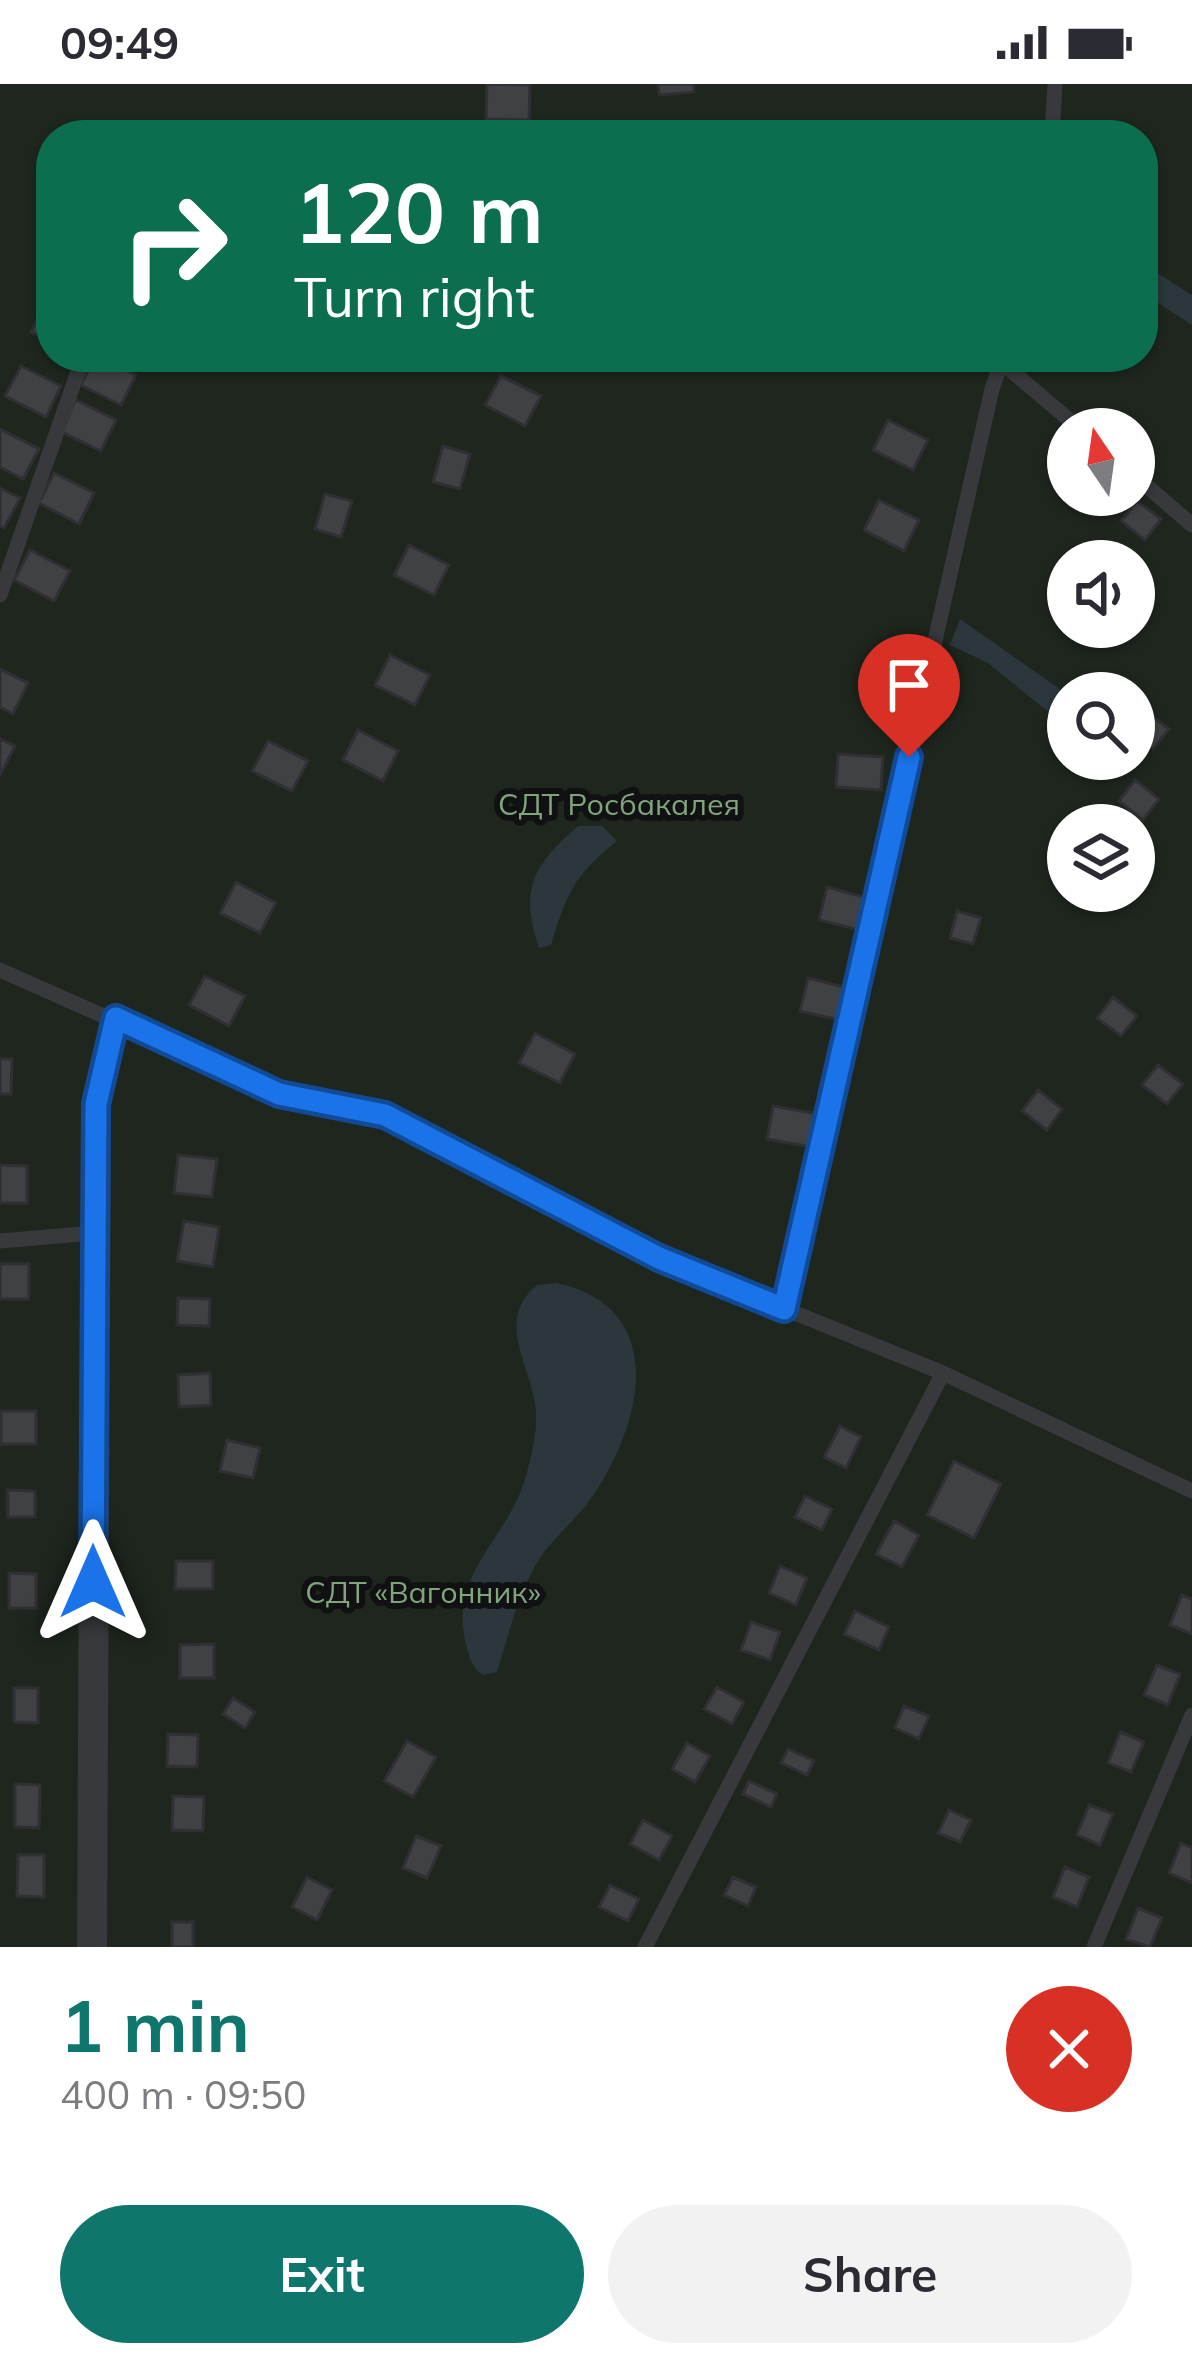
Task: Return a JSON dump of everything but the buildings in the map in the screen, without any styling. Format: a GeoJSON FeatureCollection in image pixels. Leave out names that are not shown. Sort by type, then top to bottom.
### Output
{"type":"FeatureCollection","features":[{"type":"Feature","properties":{"kind":"street"},"geometry":{"type":"LineString","coordinates":[[92,1947],[96,1104],[116,1018]]}},
{"type":"Feature","properties":{"kind":"lane"},"geometry":{"type":"LineString","coordinates":[[1053,120],[1055,84]]}},
{"type":"Feature","properties":{"kind":"lane"},"geometry":{"type":"LineString","coordinates":[[0,596],[77,372]]}},
{"type":"Feature","properties":{"kind":"lane"},"geometry":{"type":"LineString","coordinates":[[784,1309],[999,372]]}},
{"type":"Feature","properties":{"kind":"lane"},"geometry":{"type":"LineString","coordinates":[[1016,372],[1056,408]]}},
{"type":"Feature","properties":{"kind":"lane"},"geometry":{"type":"LineString","coordinates":[[1155,493],[1192,525]]}},
{"type":"Feature","properties":{"kind":"lane"},"geometry":{"type":"LineString","coordinates":[[0,970],[279,1094],[385,1115],[659,1258],[943,1373],[1192,1490]]}},
{"type":"Feature","properties":{"kind":"lane"},"geometry":{"type":"LineString","coordinates":[[0,1241],[94,1233]]}},
{"type":"Feature","properties":{"kind":"lane"},"geometry":{"type":"LineString","coordinates":[[646,1947],[943,1373]]}},
{"type":"Feature","properties":{"kind":"lane"},"geometry":{"type":"LineString","coordinates":[[1094,1947],[1192,1715]]}},
{"type":"Feature","properties":{"kind":"green space"},"geometry":{"type":"Polygon","coordinates":[[[0,84],[1192,84],[1192,1947],[0,1947],[0,84]]]}},
{"type":"Feature","properties":{"kind":"shaded area"},"geometry":{"type":"Polygon","coordinates":[[[1158,273],[1192,295],[1192,325],[1158,303],[1158,273]]]}},
{"type":"Feature","properties":{"kind":"shaded area"},"geometry":{"type":"Polygon","coordinates":[[[960,619],[1047,680],[1047,711],[988,663],[950,645],[960,619]]]}},
{"type":"Feature","properties":{"kind":"shaded area"},"geometry":{"type":"Polygon","coordinates":[[[578,826],[602,826],[617,841],[581,875],[551,945],[539,948],[530,910],[534,880],[550,853],[578,826]]]}},
{"type":"Feature","properties":{"kind":"shaded area"},"geometry":{"type":"Polygon","coordinates":[[[556,1283],[593,1296],[617,1316],[631,1342],[636,1372],[633,1404],[610,1468],[534,1568],[497,1672],[483,1675],[473,1665],[466,1644],[465,1596],[482,1557],[518,1499],[533,1449],[536,1412],[518,1341],[518,1312],[537,1285],[556,1283]]]}},
{"type":"Feature","properties":{"kind":"route"},"geometry":{"type":"LineString","coordinates":[[93,1582],[96,1104],[116,1018],[279,1094],[385,1115],[659,1258],[784,1309],[909,757]]}},
{"type":"Feature","properties":{"kind":"park label","name":"СДТ Росбакалея"},"geometry":{"type":"Point","coordinates":[619,805]}},
{"type":"Feature","properties":{"kind":"park label","name":"СДТ «Вагонник»"},"geometry":{"type":"Point","coordinates":[423,1593]}}]}
